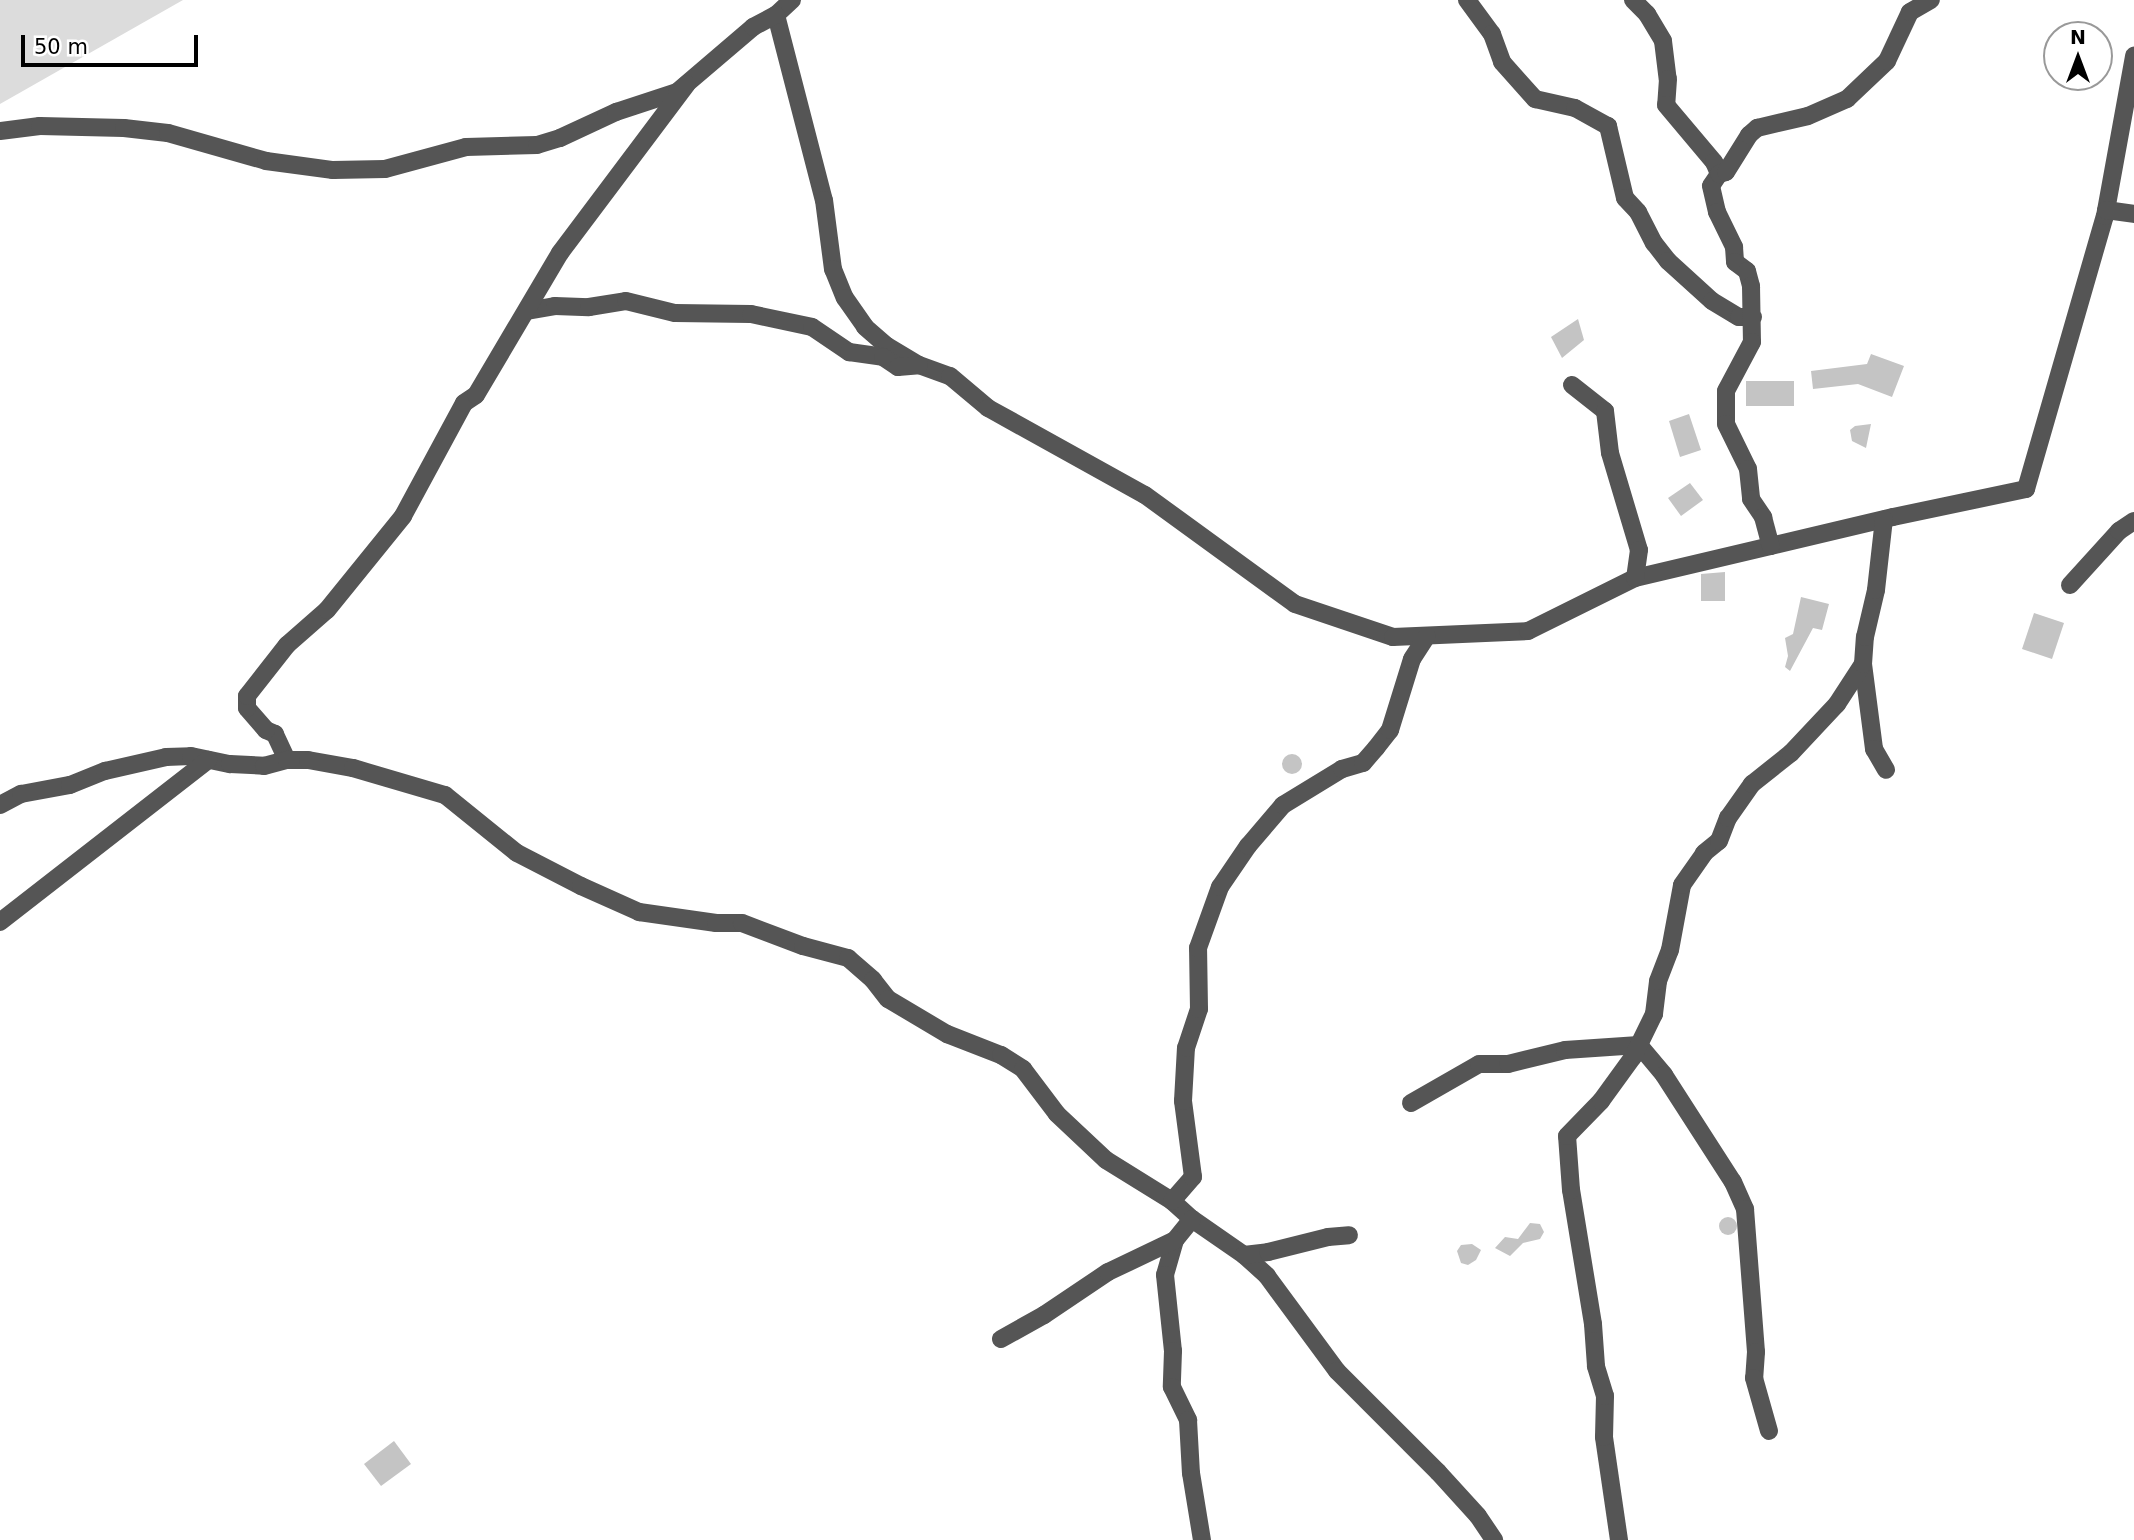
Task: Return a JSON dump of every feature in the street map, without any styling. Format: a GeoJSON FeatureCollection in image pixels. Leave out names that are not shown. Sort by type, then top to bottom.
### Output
{"type":"FeatureCollection","features":[{"type":"Feature","properties":{"kind":"street"},"geometry":{"type":"LineString","coordinates":[[0,131],[40,126],[124,128],[168,133],[266,162],[333,170],[385,169],[466,148],[537,145],[560,138],[635,105],[677,92],[752,27],[776,15],[792,0]]}},
{"type":"Feature","properties":{"kind":"street"},"geometry":{"type":"LineString","coordinates":[[1467,0],[1492,34],[1502,62],[1535,99],[1575,108],[1608,126],[1625,198],[1638,212],[1654,243],[1668,261],[1712,301],[1739,317],[1753,317]]}},
{"type":"Feature","properties":{"kind":"street"},"geometry":{"type":"LineString","coordinates":[[1633,0],[1652,20],[1663,41],[1668,79],[1666,105],[1714,162],[1719,174]]}},
{"type":"Feature","properties":{"kind":"street"},"geometry":{"type":"LineString","coordinates":[[1771,546],[1763,517],[1751,499],[1748,469],[1726,424],[1726,391],[1752,342],[1753,317],[1747,271],[1735,262],[1734,247],[1717,212],[1711,186],[1719,174],[1726,172],[1757,128],[1808,116],[1847,99],[1887,61],[1910,12],[1931,0]]}},
{"type":"Feature","properties":{"kind":"street"},"geometry":{"type":"LineString","coordinates":[[776,15],[824,200],[833,269],[845,298],[864,327],[887,346],[919,365],[950,376],[988,408],[1145,495],[1295,604],[1393,637],[1528,631],[1635,578],[1884,519],[2026,489],[2106,210],[2134,56]]}},
{"type":"Feature","properties":{"kind":"street"},"geometry":{"type":"LineString","coordinates":[[287,760],[275,734],[266,730],[247,708],[247,695],[287,645],[327,610],[403,516],[464,403],[476,395],[482,380],[527,311],[560,253],[687,84]]}},
{"type":"Feature","properties":{"kind":"street"},"geometry":{"type":"LineString","coordinates":[[2106,210],[2134,214]]}},
{"type":"Feature","properties":{"kind":"street"},"geometry":{"type":"LineString","coordinates":[[527,311],[555,306],[589,307],[626,300],[675,313],[751,314],[812,327],[849,352],[883,357],[898,367],[919,365]]}},
{"type":"Feature","properties":{"kind":"street"},"geometry":{"type":"LineString","coordinates":[[1572,385],[1605,411],[1610,453],[1639,550],[1635,578]]}},
{"type":"Feature","properties":{"kind":"street"},"geometry":{"type":"LineString","coordinates":[[1884,519],[1876,590],[1865,637],[1863,664],[1874,749],[1886,770]]}},
{"type":"Feature","properties":{"kind":"street"},"geometry":{"type":"LineString","coordinates":[[2070,585],[2119,531],[2134,521]]}},
{"type":"Feature","properties":{"kind":"street"},"geometry":{"type":"LineString","coordinates":[[1172,1201],[1193,1177],[1183,1101],[1186,1048],[1199,1009],[1198,948],[1220,887],[1248,845],[1283,805],[1342,769],[1363,763],[1376,748],[1390,730],[1412,659],[1427,636]]}},
{"type":"Feature","properties":{"kind":"street"},"geometry":{"type":"LineString","coordinates":[[1619,1540],[1604,1437],[1605,1396],[1596,1366],[1586,1273],[1571,1190],[1567,1136],[1601,1101],[1639,1045],[1654,1014],[1658,981],[1670,950],[1682,885],[1704,853],[1718,841],[1728,818],[1752,784],[1791,753],[1837,705],[1863,664]]}},
{"type":"Feature","properties":{"kind":"street"},"geometry":{"type":"LineString","coordinates":[[0,805],[21,794],[70,785],[105,771],[151,760],[191,756],[264,766],[287,760],[353,768],[445,795],[517,853],[639,912],[716,923],[742,923],[803,946],[848,958],[873,980],[888,999],[947,1034],[1001,1055],[1023,1069],[1057,1114],[1096,1152],[1172,1201],[1192,1219],[1244,1255],[1267,1276],[1337,1371],[1438,1472],[1478,1516],[1494,1540]]}},
{"type":"Feature","properties":{"kind":"street"},"geometry":{"type":"LineString","coordinates":[[0,922],[208,760]]}},
{"type":"Feature","properties":{"kind":"street"},"geometry":{"type":"LineString","coordinates":[[1411,1103],[1479,1064],[1508,1064],[1564,1050],[1639,1045]]}},
{"type":"Feature","properties":{"kind":"street"},"geometry":{"type":"LineString","coordinates":[[1639,1045],[1664,1075],[1732,1182],[1745,1209],[1756,1352],[1754,1378],[1769,1431]]}},
{"type":"Feature","properties":{"kind":"street"},"geometry":{"type":"LineString","coordinates":[[1192,1219],[1175,1240],[1165,1275],[1173,1351],[1172,1387],[1188,1420],[1191,1473],[1202,1540]]}},
{"type":"Feature","properties":{"kind":"street"},"geometry":{"type":"LineString","coordinates":[[1244,1255],[1328,1237],[1349,1236]]}},
{"type":"Feature","properties":{"kind":"street"},"geometry":{"type":"LineString","coordinates":[[1001,1339],[1044,1315],[1108,1272],[1175,1240]]}},
{"type":"Feature","properties":{"kind":"shaded area"},"geometry":{"type":"Polygon","coordinates":[[[0,0],[183,0],[0,104],[0,0]]]}},
{"type":"Feature","properties":{"kind":"building"},"geometry":{"type":"Polygon","coordinates":[[[1578,319],[1584,340],[1562,358],[1551,337],[1578,319]]]}},
{"type":"Feature","properties":{"kind":"building"},"geometry":{"type":"Polygon","coordinates":[[[1871,354],[1904,366],[1892,397],[1858,384],[1813,389],[1811,371],[1867,364],[1871,354]]]}},
{"type":"Feature","properties":{"kind":"building"},"geometry":{"type":"Polygon","coordinates":[[[1746,381],[1794,381],[1794,406],[1746,406],[1746,381]]]}},
{"type":"Feature","properties":{"kind":"building"},"geometry":{"type":"Polygon","coordinates":[[[1689,414],[1701,450],[1680,457],[1669,421],[1689,414]]]}},
{"type":"Feature","properties":{"kind":"building"},"geometry":{"type":"Polygon","coordinates":[[[1871,424],[1866,448],[1852,441],[1850,430],[1855,426],[1871,424]]]}},
{"type":"Feature","properties":{"kind":"building"},"geometry":{"type":"Polygon","coordinates":[[[1690,483],[1703,500],[1681,516],[1668,498],[1690,483]]]}},
{"type":"Feature","properties":{"kind":"building"},"geometry":{"type":"Polygon","coordinates":[[[1725,572],[1725,601],[1701,601],[1701,574],[1725,572]]]}},
{"type":"Feature","properties":{"kind":"building"},"geometry":{"type":"Polygon","coordinates":[[[1801,597],[1829,604],[1822,630],[1813,628],[1790,671],[1785,667],[1788,656],[1785,638],[1793,634],[1801,597]]]}},
{"type":"Feature","properties":{"kind":"building"},"geometry":{"type":"Polygon","coordinates":[[[2034,613],[2064,623],[2052,659],[2022,649],[2034,613]]]}},
{"type":"Feature","properties":{"kind":"building"},"geometry":{"type":"Polygon","coordinates":[[[1292,754],[1299,757],[1302,764],[1299,771],[1292,774],[1285,771],[1282,764],[1285,757],[1292,754]]]}},
{"type":"Feature","properties":{"kind":"building"},"geometry":{"type":"Polygon","coordinates":[[[1724,1217],[1732,1217],[1737,1226],[1735,1233],[1724,1235],[1719,1230],[1719,1222],[1724,1217]]]}},
{"type":"Feature","properties":{"kind":"building"},"geometry":{"type":"Polygon","coordinates":[[[1530,1223],[1540,1224],[1544,1232],[1540,1239],[1523,1243],[1510,1256],[1495,1248],[1505,1237],[1518,1239],[1530,1223]]]}},
{"type":"Feature","properties":{"kind":"building"},"geometry":{"type":"Polygon","coordinates":[[[1472,1244],[1481,1250],[1476,1260],[1468,1265],[1461,1263],[1457,1251],[1461,1245],[1472,1244]]]}},
{"type":"Feature","properties":{"kind":"building"},"geometry":{"type":"Polygon","coordinates":[[[394,1441],[411,1464],[381,1486],[364,1464],[394,1441]]]}}]}
